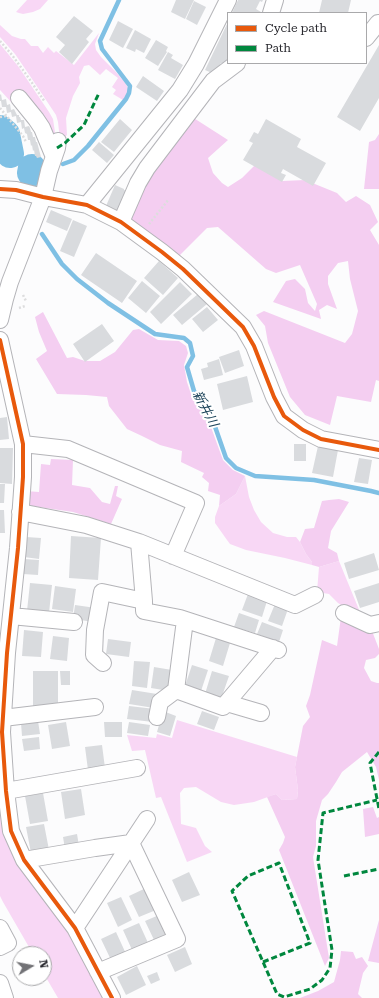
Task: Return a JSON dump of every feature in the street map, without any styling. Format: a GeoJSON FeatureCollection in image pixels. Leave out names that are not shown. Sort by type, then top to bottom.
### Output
{"type":"FeatureCollection","features":[{"type":"Feature","properties":{"kind":"street"},"geometry":{"type":"LineString","coordinates":[[87,205],[180,90],[196,64],[228,0]]}},
{"type":"Feature","properties":{"kind":"street"},"geometry":{"type":"LineString","coordinates":[[271,12],[274,0]]}},
{"type":"Feature","properties":{"kind":"street"},"geometry":{"type":"LineString","coordinates":[[367,37],[379,23]]}},
{"type":"Feature","properties":{"kind":"street"},"geometry":{"type":"LineString","coordinates":[[121,222],[138,183],[152,162],[213,81],[236,64]]}},
{"type":"Feature","properties":{"kind":"street"},"geometry":{"type":"LineString","coordinates":[[19,98],[42,128],[52,163]]}},
{"type":"Feature","properties":{"kind":"street"},"geometry":{"type":"LineString","coordinates":[[0,320],[10,282],[43,197],[58,141]]}},
{"type":"Feature","properties":{"kind":"street"},"geometry":{"type":"LineString","coordinates":[[0,189],[16,190],[43,197],[87,205],[121,222],[183,269],[243,327],[254,346],[274,397],[284,416],[303,430],[321,439],[379,450]]}},
{"type":"Feature","properties":{"kind":"street"},"geometry":{"type":"LineString","coordinates":[[0,340],[23,444],[23,477],[18,548],[11,616],[4,655],[2,725],[6,791],[11,831],[24,860],[75,928],[112,998]]}},
{"type":"Feature","properties":{"kind":"street"},"geometry":{"type":"LineString","coordinates":[[23,444],[68,449],[196,502],[173,556]]}},
{"type":"Feature","properties":{"kind":"street"},"geometry":{"type":"LineString","coordinates":[[20,512],[86,524],[139,542],[295,605],[315,595]]}},
{"type":"Feature","properties":{"kind":"street"},"geometry":{"type":"LineString","coordinates":[[139,542],[144,611],[185,620],[275,649],[223,708],[176,690]]}},
{"type":"Feature","properties":{"kind":"street"},"geometry":{"type":"LineString","coordinates":[[103,663],[94,655],[86,626],[102,592],[144,601]]}},
{"type":"Feature","properties":{"kind":"street"},"geometry":{"type":"LineString","coordinates":[[344,613],[370,625],[379,623]]}},
{"type":"Feature","properties":{"kind":"street"},"geometry":{"type":"LineString","coordinates":[[11,616],[86,626]]}},
{"type":"Feature","properties":{"kind":"street"},"geometry":{"type":"LineString","coordinates":[[157,717],[160,702],[176,690],[185,620]]}},
{"type":"Feature","properties":{"kind":"street"},"geometry":{"type":"LineString","coordinates":[[227,703],[261,713]]}},
{"type":"Feature","properties":{"kind":"street"},"geometry":{"type":"LineString","coordinates":[[2,725],[95,707]]}},
{"type":"Feature","properties":{"kind":"street"},"geometry":{"type":"LineString","coordinates":[[6,791],[137,768]]}},
{"type":"Feature","properties":{"kind":"street"},"geometry":{"type":"LineString","coordinates":[[75,928],[147,819]]}},
{"type":"Feature","properties":{"kind":"street"},"geometry":{"type":"LineString","coordinates":[[24,860],[131,843]]}},
{"type":"Feature","properties":{"kind":"street"},"geometry":{"type":"LineString","coordinates":[[98,972],[177,939],[131,843]]}},
{"type":"Feature","properties":{"kind":"street"},"geometry":{"type":"LineString","coordinates":[[0,928],[8,943],[0,947]]}},
{"type":"Feature","properties":{"kind":"street"},"geometry":{"type":"LineString","coordinates":[[0,983],[5,998]]}},
{"type":"Feature","properties":{"kind":"path"},"geometry":{"type":"LineString","coordinates":[[0,108],[23,136],[26,142]]}},
{"type":"Feature","properties":{"kind":"path"},"geometry":{"type":"LineString","coordinates":[[0,117],[6,116]]}},
{"type":"Feature","properties":{"kind":"path"},"geometry":{"type":"LineString","coordinates":[[147,227],[169,199]]}},
{"type":"Feature","properties":{"kind":"shaded area"},"geometry":{"type":"Polygon","coordinates":[[[27,0],[48,0],[40,9],[33,12],[23,14],[16,12],[27,0]]]}},
{"type":"Feature","properties":{"kind":"shaded area"},"geometry":{"type":"Polygon","coordinates":[[[0,25],[12,36],[25,39],[31,46],[38,46],[43,53],[48,47],[54,53],[56,51],[74,65],[99,33],[95,44],[96,50],[126,84],[128,92],[126,96],[123,100],[113,94],[116,90],[112,87],[118,78],[106,69],[100,75],[89,65],[84,66],[79,77],[80,83],[73,96],[66,118],[67,135],[60,140],[56,115],[15,54],[0,37],[0,25]]]}},
{"type":"Feature","properties":{"kind":"shaded area"},"geometry":{"type":"Polygon","coordinates":[[[0,44],[18,66],[49,112],[53,119],[56,139],[17,98],[12,103],[0,90],[0,44]]]}},
{"type":"Feature","properties":{"kind":"shaded area"},"geometry":{"type":"Polygon","coordinates":[[[189,115],[228,140],[208,158],[213,173],[228,187],[242,178],[255,165],[282,181],[305,180],[337,193],[346,202],[356,196],[370,205],[378,222],[370,230],[379,245],[379,381],[376,380],[371,402],[337,396],[330,425],[305,415],[290,397],[268,343],[265,326],[256,315],[264,311],[345,343],[352,334],[358,311],[350,279],[348,261],[338,263],[328,276],[328,284],[337,309],[327,305],[319,310],[321,319],[273,302],[286,281],[295,279],[305,289],[308,303],[315,311],[317,304],[300,265],[276,273],[266,269],[218,227],[207,228],[179,256],[129,218],[152,171],[189,115]]]}},
{"type":"Feature","properties":{"kind":"shaded area"},"geometry":{"type":"Polygon","coordinates":[[[379,134],[379,189],[364,189],[369,142],[375,140],[379,134]]]}},
{"type":"Feature","properties":{"kind":"shaded area"},"geometry":{"type":"Polygon","coordinates":[[[43,312],[67,358],[73,357],[85,361],[100,361],[115,352],[133,330],[139,329],[158,340],[179,341],[186,346],[188,353],[184,365],[191,394],[208,419],[223,460],[233,470],[245,476],[236,494],[219,506],[220,495],[208,491],[209,483],[202,477],[204,473],[181,462],[182,451],[160,445],[127,429],[109,406],[107,397],[57,394],[36,359],[47,351],[39,332],[35,317],[43,312]]]}},
{"type":"Feature","properties":{"kind":"shaded area"},"geometry":{"type":"Polygon","coordinates":[[[51,459],[73,460],[72,485],[90,488],[102,502],[110,504],[115,486],[118,486],[116,496],[122,499],[111,524],[73,512],[25,505],[26,491],[39,492],[41,464],[50,465],[51,459]]]}},
{"type":"Feature","properties":{"kind":"shaded area"},"geometry":{"type":"Polygon","coordinates":[[[245,476],[249,497],[261,522],[273,533],[287,537],[296,537],[312,562],[312,565],[246,550],[230,544],[215,523],[215,517],[219,506],[236,494],[245,476]]]}},
{"type":"Feature","properties":{"kind":"shaded area"},"geometry":{"type":"Polygon","coordinates":[[[339,499],[349,502],[331,531],[328,548],[337,553],[339,561],[319,567],[312,565],[312,562],[300,542],[305,529],[314,528],[322,501],[339,499]]]}},
{"type":"Feature","properties":{"kind":"shaded area"},"geometry":{"type":"Polygon","coordinates":[[[339,561],[362,617],[338,603],[329,594],[317,592],[319,567],[339,561]]]}},
{"type":"Feature","properties":{"kind":"shaded area"},"geometry":{"type":"Polygon","coordinates":[[[341,617],[372,631],[379,649],[379,654],[375,658],[366,660],[364,668],[371,681],[379,683],[379,780],[376,767],[367,752],[342,772],[328,794],[322,800],[316,821],[316,846],[313,857],[329,958],[325,966],[279,850],[285,837],[267,797],[276,794],[282,800],[297,799],[298,790],[295,767],[303,726],[310,717],[306,706],[310,695],[322,640],[337,646],[341,617]]]}},
{"type":"Feature","properties":{"kind":"shaded area"},"geometry":{"type":"Polygon","coordinates":[[[177,720],[297,757],[295,767],[298,790],[297,799],[282,800],[276,794],[254,802],[234,805],[221,802],[196,787],[184,788],[180,793],[181,824],[196,828],[205,846],[212,852],[187,862],[161,797],[156,798],[145,750],[132,751],[127,735],[156,738],[157,734],[172,738],[177,720]]]}},
{"type":"Feature","properties":{"kind":"shaded area"},"geometry":{"type":"Polygon","coordinates":[[[0,784],[8,837],[77,941],[108,998],[58,998],[51,986],[52,946],[28,946],[0,896],[0,784]]]}},
{"type":"Feature","properties":{"kind":"shaded area"},"geometry":{"type":"Polygon","coordinates":[[[373,807],[377,818],[379,817],[379,834],[365,837],[363,809],[373,807]]]}},
{"type":"Feature","properties":{"kind":"shaded area"},"geometry":{"type":"Polygon","coordinates":[[[379,920],[379,963],[368,961],[379,920]]]}},
{"type":"Feature","properties":{"kind":"shaded area"},"geometry":{"type":"Polygon","coordinates":[[[341,951],[353,952],[356,959],[362,957],[368,966],[363,973],[358,994],[362,998],[300,998],[318,991],[334,982],[341,951]]]}},
{"type":"Feature","properties":{"kind":"building"},"geometry":{"type":"Polygon","coordinates":[[[176,0],[194,0],[185,19],[171,12],[176,0]]]}},
{"type":"Feature","properties":{"kind":"building"},"geometry":{"type":"Polygon","coordinates":[[[238,0],[263,0],[262,2],[260,1],[256,9],[261,12],[232,12],[238,0]]]}},
{"type":"Feature","properties":{"kind":"building"},"geometry":{"type":"Polygon","coordinates":[[[322,0],[351,0],[348,12],[319,12],[322,0]]]}},
{"type":"Feature","properties":{"kind":"building"},"geometry":{"type":"Polygon","coordinates":[[[194,1],[206,7],[197,25],[186,19],[194,1]]]}},
{"type":"Feature","properties":{"kind":"building"},"geometry":{"type":"Polygon","coordinates":[[[74,16],[93,31],[86,39],[89,42],[72,64],[59,52],[65,45],[56,37],[74,16]]]}},
{"type":"Feature","properties":{"kind":"building"},"geometry":{"type":"Polygon","coordinates":[[[118,21],[133,29],[123,48],[109,40],[118,21]]]}},
{"type":"Feature","properties":{"kind":"building"},"geometry":{"type":"Polygon","coordinates":[[[227,24],[227,59],[225,64],[221,63],[216,71],[214,70],[212,73],[205,70],[227,24]]]}},
{"type":"Feature","properties":{"kind":"building"},"geometry":{"type":"Polygon","coordinates":[[[135,30],[151,39],[144,53],[136,49],[135,52],[126,48],[135,30]]]}},
{"type":"Feature","properties":{"kind":"building"},"geometry":{"type":"Polygon","coordinates":[[[156,40],[168,47],[167,52],[158,66],[145,58],[156,40]]]}},
{"type":"Feature","properties":{"kind":"building"},"geometry":{"type":"Polygon","coordinates":[[[379,45],[379,98],[360,131],[337,117],[379,45]]]}},
{"type":"Feature","properties":{"kind":"building"},"geometry":{"type":"Polygon","coordinates":[[[168,52],[173,55],[171,58],[183,65],[175,79],[158,70],[168,52]]]}},
{"type":"Feature","properties":{"kind":"building"},"geometry":{"type":"Polygon","coordinates":[[[143,76],[164,91],[157,101],[136,87],[143,76]]]}},
{"type":"Feature","properties":{"kind":"building"},"geometry":{"type":"Polygon","coordinates":[[[1,94],[2,100],[6,99],[7,105],[10,104],[11,110],[14,109],[21,120],[24,120],[25,127],[29,126],[33,137],[35,137],[37,142],[41,157],[37,158],[35,156],[30,140],[28,140],[24,128],[22,129],[21,122],[17,123],[16,116],[12,117],[11,112],[7,113],[6,107],[2,107],[0,101],[1,94]]]}},
{"type":"Feature","properties":{"kind":"building"},"geometry":{"type":"Polygon","coordinates":[[[120,119],[132,130],[114,152],[101,142],[120,119]]]}},
{"type":"Feature","properties":{"kind":"building"},"geometry":{"type":"Polygon","coordinates":[[[266,119],[301,139],[297,147],[326,163],[313,186],[283,169],[281,173],[286,175],[282,182],[243,160],[253,143],[249,141],[254,132],[258,134],[266,119]]]}},
{"type":"Feature","properties":{"kind":"building"},"geometry":{"type":"Polygon","coordinates":[[[99,142],[114,155],[107,163],[92,150],[99,142]]]}},
{"type":"Feature","properties":{"kind":"building"},"geometry":{"type":"Polygon","coordinates":[[[115,185],[128,191],[120,213],[106,206],[115,185]]]}},
{"type":"Feature","properties":{"kind":"building"},"geometry":{"type":"Polygon","coordinates":[[[51,210],[72,219],[67,231],[46,222],[51,210]]]}},
{"type":"Feature","properties":{"kind":"building"},"geometry":{"type":"Polygon","coordinates":[[[73,220],[87,226],[74,257],[60,251],[73,220]]]}},
{"type":"Feature","properties":{"kind":"building"},"geometry":{"type":"Polygon","coordinates":[[[96,253],[137,281],[122,303],[81,275],[96,253]]]}},
{"type":"Feature","properties":{"kind":"building"},"geometry":{"type":"Polygon","coordinates":[[[159,261],[178,278],[163,295],[144,278],[159,261]]]}},
{"type":"Feature","properties":{"kind":"building"},"geometry":{"type":"Polygon","coordinates":[[[142,281],[160,296],[146,313],[128,298],[142,281]]]}},
{"type":"Feature","properties":{"kind":"building"},"geometry":{"type":"Polygon","coordinates":[[[180,282],[192,294],[161,324],[150,312],[180,282]]]}},
{"type":"Feature","properties":{"kind":"building"},"geometry":{"type":"Polygon","coordinates":[[[198,294],[207,304],[182,325],[173,315],[198,294]]]}},
{"type":"Feature","properties":{"kind":"building"},"geometry":{"type":"Polygon","coordinates":[[[207,307],[218,320],[203,332],[192,319],[207,307]]]}},
{"type":"Feature","properties":{"kind":"building"},"geometry":{"type":"Polygon","coordinates":[[[102,324],[114,341],[85,362],[73,344],[102,324]]]}},
{"type":"Feature","properties":{"kind":"building"},"geometry":{"type":"Polygon","coordinates":[[[239,350],[244,366],[225,373],[219,357],[239,350]]]}},
{"type":"Feature","properties":{"kind":"building"},"geometry":{"type":"Polygon","coordinates":[[[219,359],[223,375],[204,380],[201,369],[208,367],[207,363],[219,359]]]}},
{"type":"Feature","properties":{"kind":"building"},"geometry":{"type":"Polygon","coordinates":[[[247,376],[253,402],[223,410],[217,384],[247,376]]]}},
{"type":"Feature","properties":{"kind":"building"},"geometry":{"type":"Polygon","coordinates":[[[7,417],[9,439],[0,440],[0,418],[7,417]]]}},
{"type":"Feature","properties":{"kind":"building"},"geometry":{"type":"Polygon","coordinates":[[[294,444],[306,444],[306,461],[294,461],[294,444]]]}},
{"type":"Feature","properties":{"kind":"building"},"geometry":{"type":"Polygon","coordinates":[[[318,446],[338,450],[333,477],[312,473],[318,446]]]}},
{"type":"Feature","properties":{"kind":"building"},"geometry":{"type":"Polygon","coordinates":[[[0,448],[13,448],[12,484],[0,483],[0,448]]]}},
{"type":"Feature","properties":{"kind":"building"},"geometry":{"type":"Polygon","coordinates":[[[359,458],[372,460],[368,484],[354,482],[359,458]]]}},
{"type":"Feature","properties":{"kind":"building"},"geometry":{"type":"Polygon","coordinates":[[[0,484],[5,484],[4,503],[0,503],[0,484]]]}},
{"type":"Feature","properties":{"kind":"building"},"geometry":{"type":"Polygon","coordinates":[[[0,510],[4,510],[5,533],[0,533],[0,510]]]}},
{"type":"Feature","properties":{"kind":"building"},"geometry":{"type":"Polygon","coordinates":[[[71,536],[101,538],[98,580],[69,578],[71,536]]]}},
{"type":"Feature","properties":{"kind":"building"},"geometry":{"type":"Polygon","coordinates":[[[26,537],[41,538],[39,559],[24,557],[26,537]]]}},
{"type":"Feature","properties":{"kind":"building"},"geometry":{"type":"Polygon","coordinates":[[[374,553],[379,570],[349,579],[344,563],[374,553]]]}},
{"type":"Feature","properties":{"kind":"building"},"geometry":{"type":"Polygon","coordinates":[[[24,559],[39,560],[38,575],[23,574],[24,559]]]}},
{"type":"Feature","properties":{"kind":"building"},"geometry":{"type":"Polygon","coordinates":[[[30,583],[52,585],[49,613],[27,611],[30,583]]]}},
{"type":"Feature","properties":{"kind":"building"},"geometry":{"type":"Polygon","coordinates":[[[379,583],[379,602],[360,608],[354,591],[379,583]]]}},
{"type":"Feature","properties":{"kind":"building"},"geometry":{"type":"Polygon","coordinates":[[[55,586],[76,589],[73,612],[52,609],[55,586]]]}},
{"type":"Feature","properties":{"kind":"building"},"geometry":{"type":"Polygon","coordinates":[[[248,594],[267,601],[262,617],[242,610],[248,594]]]}},
{"type":"Feature","properties":{"kind":"building"},"geometry":{"type":"Polygon","coordinates":[[[275,604],[288,609],[282,626],[268,621],[275,604]]]}},
{"type":"Feature","properties":{"kind":"building"},"geometry":{"type":"Polygon","coordinates":[[[75,605],[96,608],[94,622],[73,619],[75,605]]]}},
{"type":"Feature","properties":{"kind":"building"},"geometry":{"type":"Polygon","coordinates":[[[239,613],[259,620],[255,633],[234,627],[239,613]]]}},
{"type":"Feature","properties":{"kind":"building"},"geometry":{"type":"Polygon","coordinates":[[[262,622],[283,630],[279,642],[257,634],[262,622]]]}},
{"type":"Feature","properties":{"kind":"building"},"geometry":{"type":"Polygon","coordinates":[[[24,630],[43,632],[41,657],[22,656],[24,630]]]}},
{"type":"Feature","properties":{"kind":"building"},"geometry":{"type":"Polygon","coordinates":[[[53,636],[69,638],[67,661],[50,659],[53,636]]]}},
{"type":"Feature","properties":{"kind":"building"},"geometry":{"type":"Polygon","coordinates":[[[216,638],[230,643],[223,666],[209,661],[216,638]]]}},
{"type":"Feature","properties":{"kind":"building"},"geometry":{"type":"Polygon","coordinates":[[[108,639],[131,642],[129,657],[106,654],[108,639]]]}},
{"type":"Feature","properties":{"kind":"building"},"geometry":{"type":"Polygon","coordinates":[[[134,661],[150,662],[147,688],[132,686],[134,661]]]}},
{"type":"Feature","properties":{"kind":"building"},"geometry":{"type":"Polygon","coordinates":[[[192,665],[208,670],[201,691],[185,686],[192,665]]]}},
{"type":"Feature","properties":{"kind":"building"},"geometry":{"type":"Polygon","coordinates":[[[154,667],[172,670],[169,691],[151,688],[154,667]]]}},
{"type":"Feature","properties":{"kind":"building"},"geometry":{"type":"Polygon","coordinates":[[[33,671],[58,671],[58,706],[33,706],[33,671]]]}},
{"type":"Feature","properties":{"kind":"building"},"geometry":{"type":"Polygon","coordinates":[[[60,671],[70,671],[70,685],[61,685],[60,671]]]}},
{"type":"Feature","properties":{"kind":"building"},"geometry":{"type":"Polygon","coordinates":[[[212,671],[229,676],[221,699],[205,694],[212,671]]]}},
{"type":"Feature","properties":{"kind":"building"},"geometry":{"type":"Polygon","coordinates":[[[132,690],[157,694],[154,708],[129,704],[132,690]]]}},
{"type":"Feature","properties":{"kind":"building"},"geometry":{"type":"Polygon","coordinates":[[[129,706],[155,709],[153,722],[127,719],[129,706]]]}},
{"type":"Feature","properties":{"kind":"building"},"geometry":{"type":"Polygon","coordinates":[[[163,711],[176,716],[170,736],[157,732],[163,711]]]}},
{"type":"Feature","properties":{"kind":"building"},"geometry":{"type":"Polygon","coordinates":[[[202,711],[219,717],[214,730],[197,724],[202,711]]]}},
{"type":"Feature","properties":{"kind":"building"},"geometry":{"type":"Polygon","coordinates":[[[38,721],[40,734],[22,736],[21,723],[38,721]]]}},
{"type":"Feature","properties":{"kind":"building"},"geometry":{"type":"Polygon","coordinates":[[[66,722],[70,746],[52,749],[48,725],[66,722]]]}},
{"type":"Feature","properties":{"kind":"building"},"geometry":{"type":"Polygon","coordinates":[[[104,722],[122,722],[122,737],[105,737],[104,722]]]}},
{"type":"Feature","properties":{"kind":"building"},"geometry":{"type":"Polygon","coordinates":[[[129,722],[150,725],[148,736],[127,733],[129,722]]]}},
{"type":"Feature","properties":{"kind":"building"},"geometry":{"type":"Polygon","coordinates":[[[39,737],[40,749],[24,751],[22,739],[39,737]]]}},
{"type":"Feature","properties":{"kind":"building"},"geometry":{"type":"Polygon","coordinates":[[[102,745],[105,768],[88,770],[85,747],[102,745]]]}},
{"type":"Feature","properties":{"kind":"building"},"geometry":{"type":"Polygon","coordinates":[[[81,789],[85,815],[65,819],[61,792],[81,789]]]}},
{"type":"Feature","properties":{"kind":"building"},"geometry":{"type":"Polygon","coordinates":[[[43,793],[48,821],[30,824],[25,796],[43,793]]]}},
{"type":"Feature","properties":{"kind":"building"},"geometry":{"type":"Polygon","coordinates":[[[44,824],[49,850],[31,853],[26,827],[44,824]]]}},
{"type":"Feature","properties":{"kind":"building"},"geometry":{"type":"Polygon","coordinates":[[[77,834],[79,846],[65,849],[63,837],[77,834]]]}},
{"type":"Feature","properties":{"kind":"building"},"geometry":{"type":"Polygon","coordinates":[[[189,872],[200,895],[182,902],[172,880],[189,872]]]}},
{"type":"Feature","properties":{"kind":"building"},"geometry":{"type":"Polygon","coordinates":[[[146,888],[156,910],[139,917],[129,896],[146,888]]]}},
{"type":"Feature","properties":{"kind":"building"},"geometry":{"type":"Polygon","coordinates":[[[121,897],[132,920],[118,927],[107,903],[121,897]]]}},
{"type":"Feature","properties":{"kind":"building"},"geometry":{"type":"Polygon","coordinates":[[[159,915],[168,937],[155,942],[145,921],[159,915]]]}},
{"type":"Feature","properties":{"kind":"building"},"geometry":{"type":"Polygon","coordinates":[[[139,923],[149,945],[133,952],[123,930],[139,923]]]}},
{"type":"Feature","properties":{"kind":"building"},"geometry":{"type":"Polygon","coordinates":[[[116,932],[127,956],[112,962],[101,939],[116,932]]]}},
{"type":"Feature","properties":{"kind":"building"},"geometry":{"type":"Polygon","coordinates":[[[185,947],[192,964],[175,972],[167,955],[185,947]]]}},
{"type":"Feature","properties":{"kind":"building"},"geometry":{"type":"Polygon","coordinates":[[[137,966],[146,985],[126,995],[117,977],[137,966]]]}},
{"type":"Feature","properties":{"kind":"building"},"geometry":{"type":"Polygon","coordinates":[[[157,972],[160,980],[151,984],[147,976],[157,972]]]}},
{"type":"Feature","properties":{"kind":"waterway"},"geometry":{"type":"LineString","coordinates":[[63,164],[74,160],[88,146],[126,99],[129,93],[130,86],[102,49],[100,41],[119,0]]}},
{"type":"Feature","properties":{"kind":"waterway","name":"新井川"},"geometry":{"type":"LineString","coordinates":[[0,129],[6,134],[10,154]]}},
{"type":"Feature","properties":{"kind":"waterway","name":"新井川"},"geometry":{"type":"LineString","coordinates":[[32,168],[37,167]]}},
{"type":"Feature","properties":{"kind":"waterway","name":"新井川"},"geometry":{"type":"LineString","coordinates":[[31,173],[32,168]]}},
{"type":"Feature","properties":{"kind":"waterway","name":"新井川"},"geometry":{"type":"LineString","coordinates":[[42,234],[62,264],[77,279],[108,303],[155,334],[184,338],[190,343],[193,356],[187,367],[194,391],[212,418],[226,458],[236,468],[255,476],[314,480],[379,493]]}},
{"type":"Feature","properties":{"kind":"marked path"},"geometry":{"type":"LineString","coordinates":[[57,148],[65,143],[84,125],[99,93]]}},
{"type":"Feature","properties":{"kind":"marked path"},"geometry":{"type":"LineString","coordinates":[[379,752],[370,763],[379,809]]}},
{"type":"Feature","properties":{"kind":"marked path"},"geometry":{"type":"LineString","coordinates":[[263,962],[310,943],[279,863],[248,876],[232,891],[263,962],[277,994],[284,997],[310,989],[322,980],[330,968],[332,950],[318,860],[323,813],[377,800]]}},
{"type":"Feature","properties":{"kind":"marked path"},"geometry":{"type":"LineString","coordinates":[[344,876],[379,869]]}},
{"type":"Feature","properties":{"kind":"cycle path"},"geometry":{"type":"LineString","coordinates":[[0,189],[16,190],[43,197],[87,205],[121,222],[183,269],[243,327],[254,346],[274,397],[284,416],[303,430],[321,439],[379,450]]}},
{"type":"Feature","properties":{"kind":"cycle path"},"geometry":{"type":"LineString","coordinates":[[0,340],[23,444],[23,477],[18,548],[7,653],[2,732],[6,791],[11,831],[24,860],[75,928],[112,998]]}}]}
